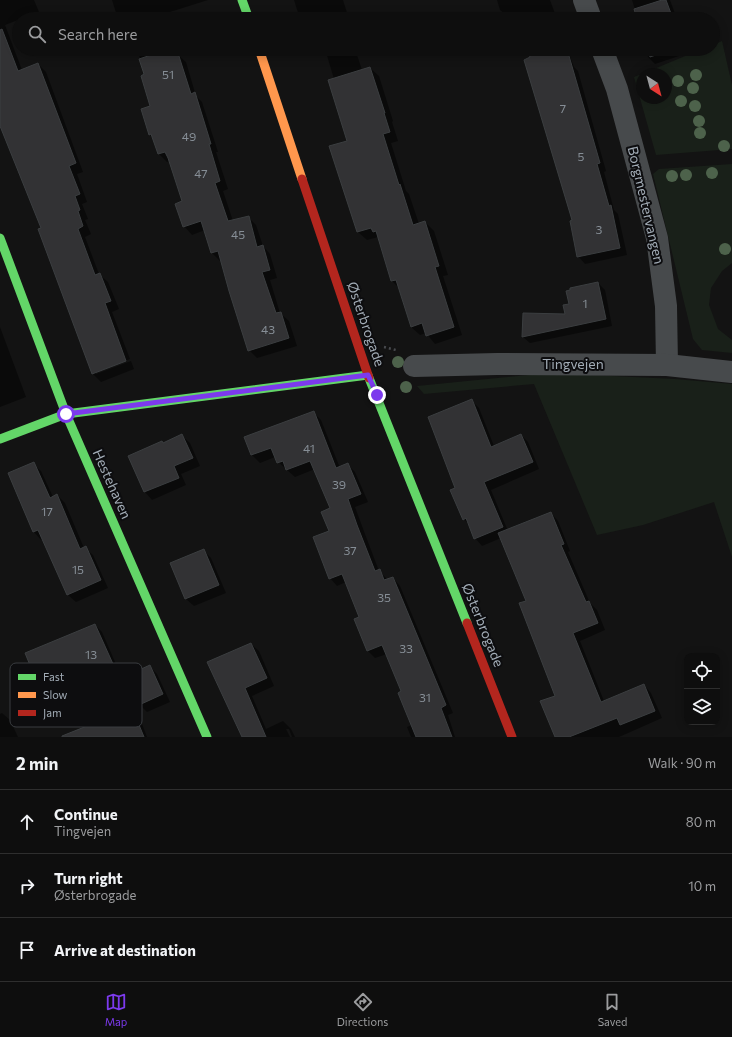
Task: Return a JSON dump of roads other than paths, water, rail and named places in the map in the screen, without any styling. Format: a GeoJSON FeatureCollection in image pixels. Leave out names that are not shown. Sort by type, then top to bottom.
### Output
{"type":"FeatureCollection","features":[{"type":"Feature","properties":{"kind":"street"},"geometry":{"type":"LineString","coordinates":[[242,0],[246,12]]}},
{"type":"Feature","properties":{"kind":"street"},"geometry":{"type":"LineString","coordinates":[[584,0],[588,12]]}},
{"type":"Feature","properties":{"kind":"street","name":"Østerbrogade"},"geometry":{"type":"LineString","coordinates":[[261,56],[368,375],[512,737]]}},
{"type":"Feature","properties":{"kind":"street","name":"Borgmestervangen"},"geometry":{"type":"LineString","coordinates":[[605,56],[617,89],[657,238],[666,306],[667,365]]}},
{"type":"Feature","properties":{"kind":"street","name":"Hestehaven"},"geometry":{"type":"LineString","coordinates":[[0,238],[66,414],[207,737]]}},
{"type":"Feature","properties":{"kind":"street","name":"Tingvejen"},"geometry":{"type":"LineString","coordinates":[[414,366],[497,364],[667,365],[732,372]]}},
{"type":"Feature","properties":{"kind":"street"},"geometry":{"type":"LineString","coordinates":[[0,439],[66,414],[368,375]]}}]}
